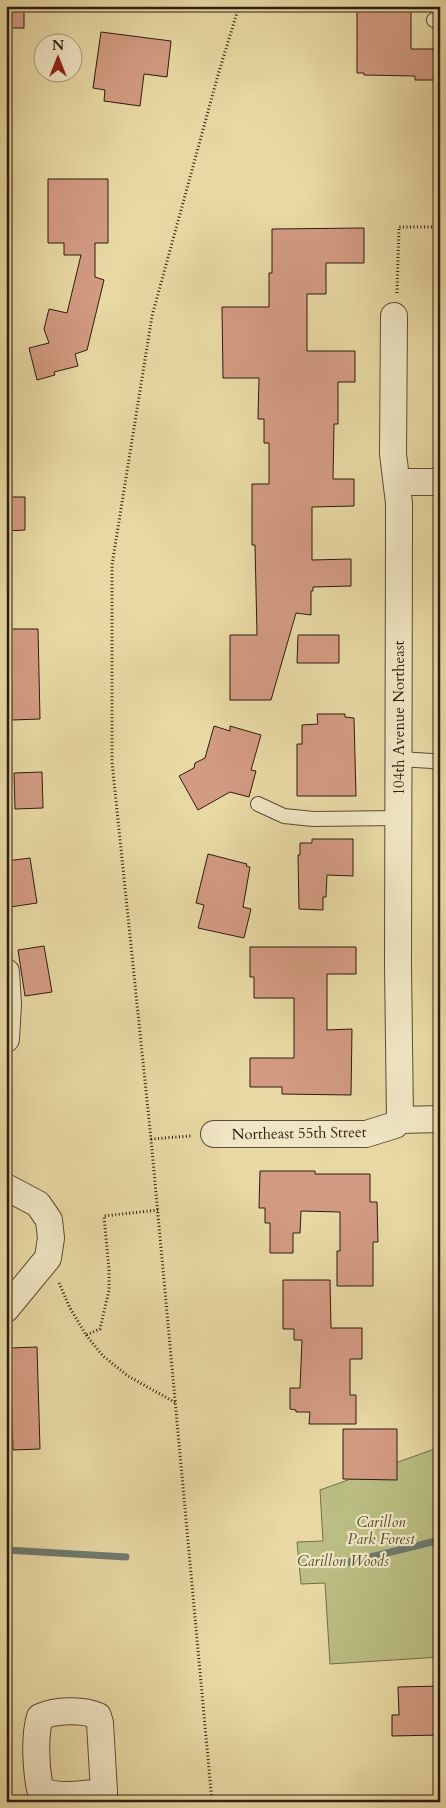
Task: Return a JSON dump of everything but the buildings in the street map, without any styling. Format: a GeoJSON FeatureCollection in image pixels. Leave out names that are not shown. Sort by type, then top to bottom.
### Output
{"type":"FeatureCollection","features":[{"type":"Feature","properties":{"kind":"street","name":"104th Avenue Northeast"},"geometry":{"type":"LineString","coordinates":[[396,307],[393,454],[397,482],[399,527],[400,1120]]}},
{"type":"Feature","properties":{"kind":"street"},"geometry":{"type":"LineString","coordinates":[[397,482],[440,482]]}},
{"type":"Feature","properties":{"kind":"street"},"geometry":{"type":"LineString","coordinates":[[6,972],[8,1004],[6,1038]]}},
{"type":"Feature","properties":{"kind":"street","name":"Northeast 55th Street"},"geometry":{"type":"LineString","coordinates":[[205,1135],[366,1134],[395,1125],[400,1120],[440,1119]]}},
{"type":"Feature","properties":{"kind":"street"},"geometry":{"type":"LineString","coordinates":[[6,1187],[38,1204],[50,1220],[51,1238],[48,1258],[6,1308]]}},
{"type":"Feature","properties":{"kind":"lane"},"geometry":{"type":"LineString","coordinates":[[399,758],[432,761],[440,764]]}},
{"type":"Feature","properties":{"kind":"lane"},"geometry":{"type":"LineString","coordinates":[[258,804],[284,816],[313,819],[399,818]]}},
{"type":"Feature","properties":{"kind":"path"},"geometry":{"type":"LineString","coordinates":[[212,1802],[158,1210],[112,762],[112,565],[152,316],[218,75],[239,6]]}},
{"type":"Feature","properties":{"kind":"path"},"geometry":{"type":"LineString","coordinates":[[396,307],[399,227],[440,227]]}},
{"type":"Feature","properties":{"kind":"path"},"geometry":{"type":"LineString","coordinates":[[151,1139],[205,1135]]}},
{"type":"Feature","properties":{"kind":"path"},"geometry":{"type":"LineString","coordinates":[[86,1335],[100,1329],[110,1290],[110,1270],[104,1216],[158,1210]]}},
{"type":"Feature","properties":{"kind":"path"},"geometry":{"type":"LineString","coordinates":[[59,1278],[59,1286],[86,1335],[102,1356],[128,1376],[176,1403]]}},
{"type":"Feature","properties":{"kind":"green space","name":"Carillon Park Forest"},"geometry":{"type":"Polygon","coordinates":[[[440,1447],[440,1657],[330,1664],[325,1583],[301,1584],[297,1542],[323,1541],[320,1490],[440,1447]]]}},
{"type":"Feature","properties":{"kind":"waterway"},"geometry":{"type":"LineString","coordinates":[[342,1564],[440,1540]]}},
{"type":"Feature","properties":{"kind":"waterway"},"geometry":{"type":"LineString","coordinates":[[6,1550],[126,1557]]}},
{"type":"Feature","properties":{"kind":"park label","name":"Carillon Woods"},"geometry":{"type":"Point","coordinates":[343,1561]}}]}
